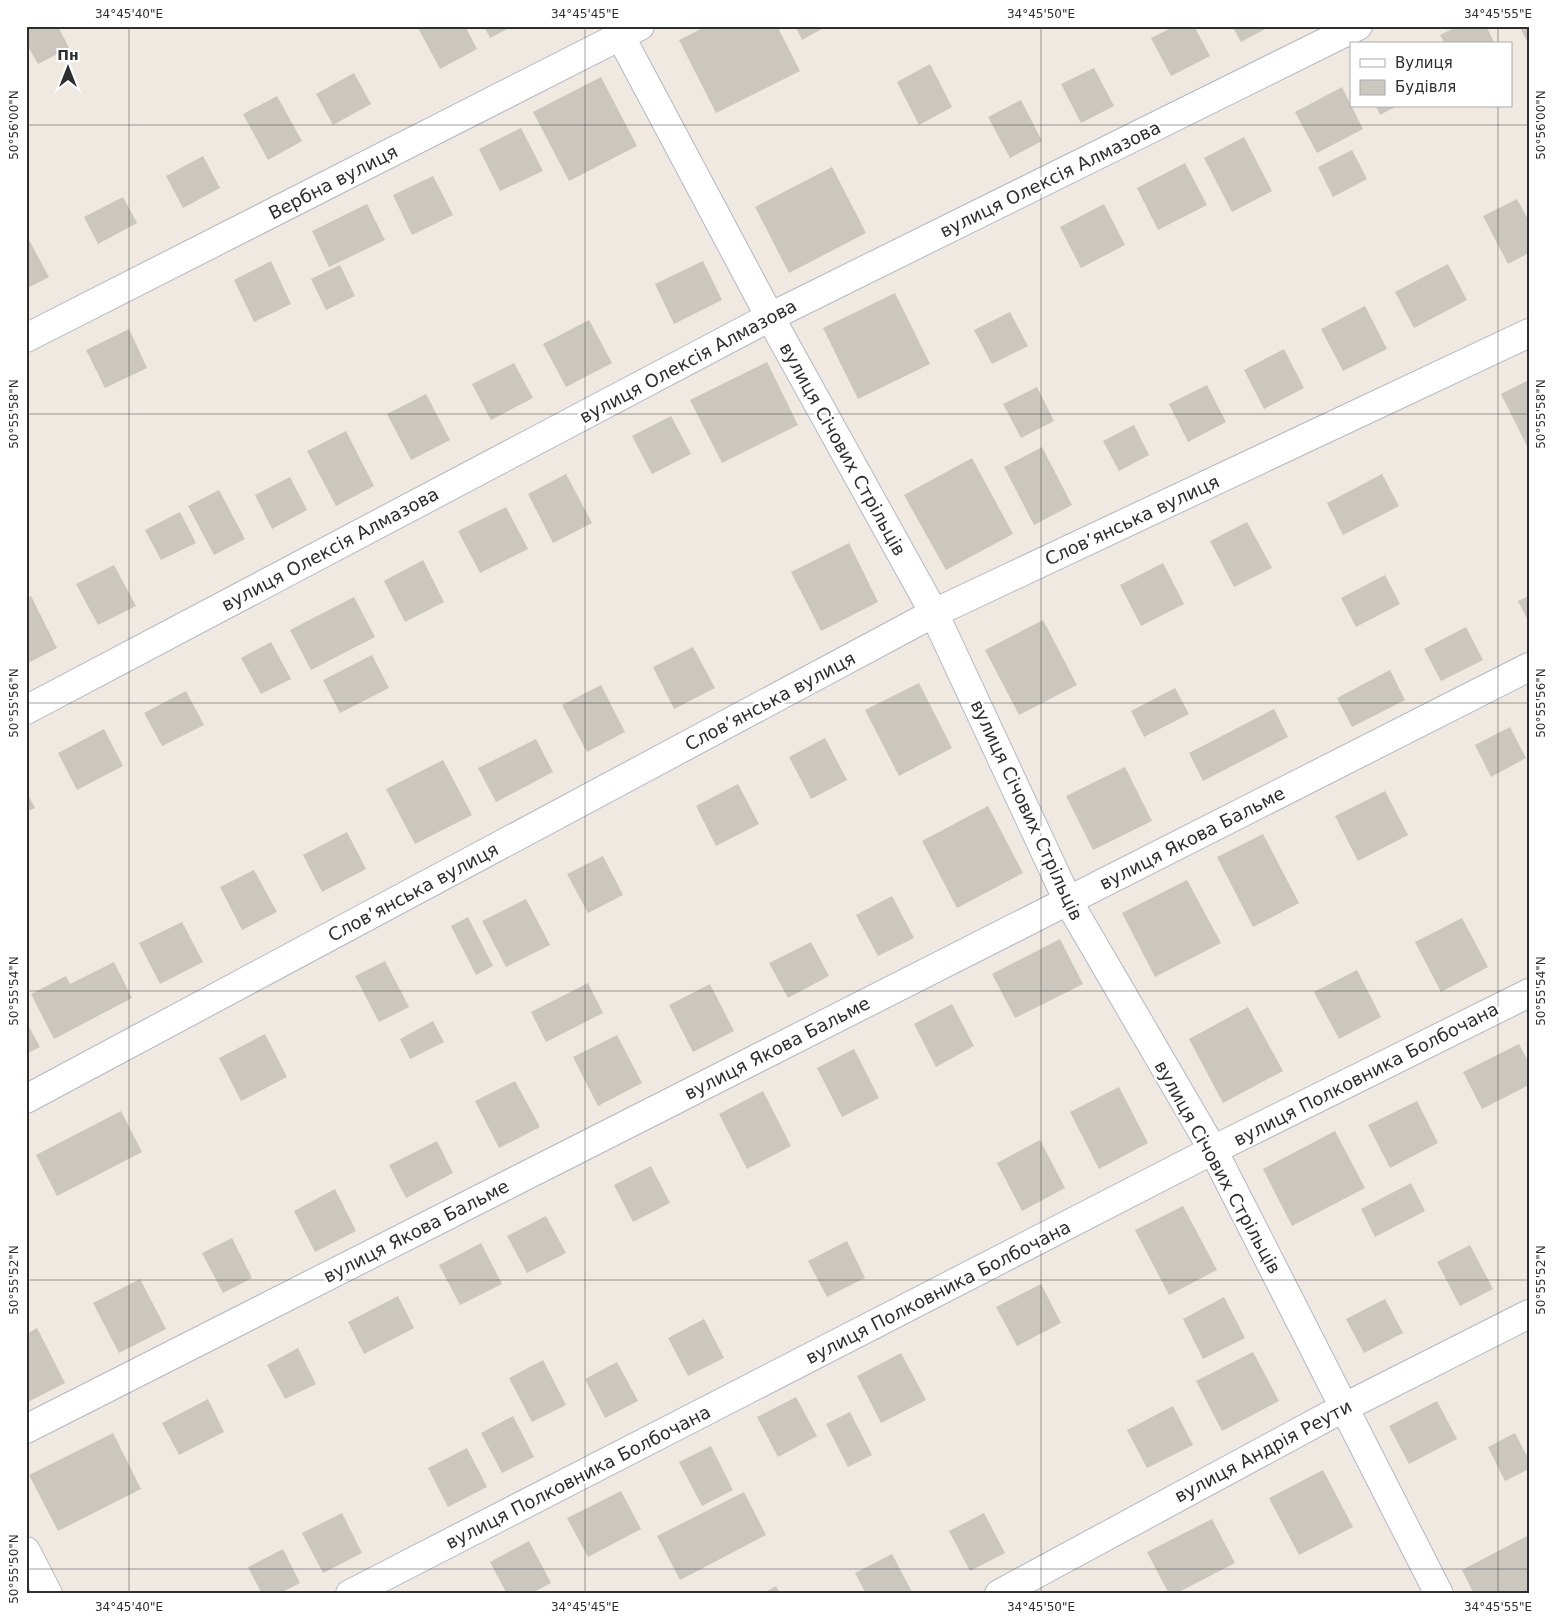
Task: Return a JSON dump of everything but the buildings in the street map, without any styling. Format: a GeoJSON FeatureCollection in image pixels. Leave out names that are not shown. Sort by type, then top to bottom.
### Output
{"type":"FeatureCollection","features":[{"type":"Feature","properties":{"kind":"street","name":"вулиця Олексія Алмазова"},"geometry":{"type":"LineString","coordinates":[[26,710],[770,317],[1358,26]]}},
{"type":"Feature","properties":{"kind":"street","name":"вулиця Січових Стрільців"},"geometry":{"type":"LineString","coordinates":[[625,30],[770,317],[934,613],[1068,901],[1213,1150],[1439,1594]]}},
{"type":"Feature","properties":{"kind":"street","name":"Вербна вулиця"},"geometry":{"type":"LineString","coordinates":[[26,338],[625,30]]}},
{"type":"Feature","properties":{"kind":"street","name":"Словʼянська вулиця"},"geometry":{"type":"LineString","coordinates":[[26,1099],[934,613],[1529,334]]}},
{"type":"Feature","properties":{"kind":"street","name":"вулиця Якова Бальме"},"geometry":{"type":"LineString","coordinates":[[26,1429],[1529,667]]}},
{"type":"Feature","properties":{"kind":"street","name":"вулиця Полковника Болбочана"},"geometry":{"type":"LineString","coordinates":[[350,1594],[1213,1150],[1529,993]]}},
{"type":"Feature","properties":{"kind":"street","name":"вулиця Андрія Реути"},"geometry":{"type":"LineString","coordinates":[[999,1594],[1345,1407],[1529,1314]]}},
{"type":"Feature","properties":{"kind":"street"},"geometry":{"type":"LineString","coordinates":[[26,1551],[48,1594]]}}]}
